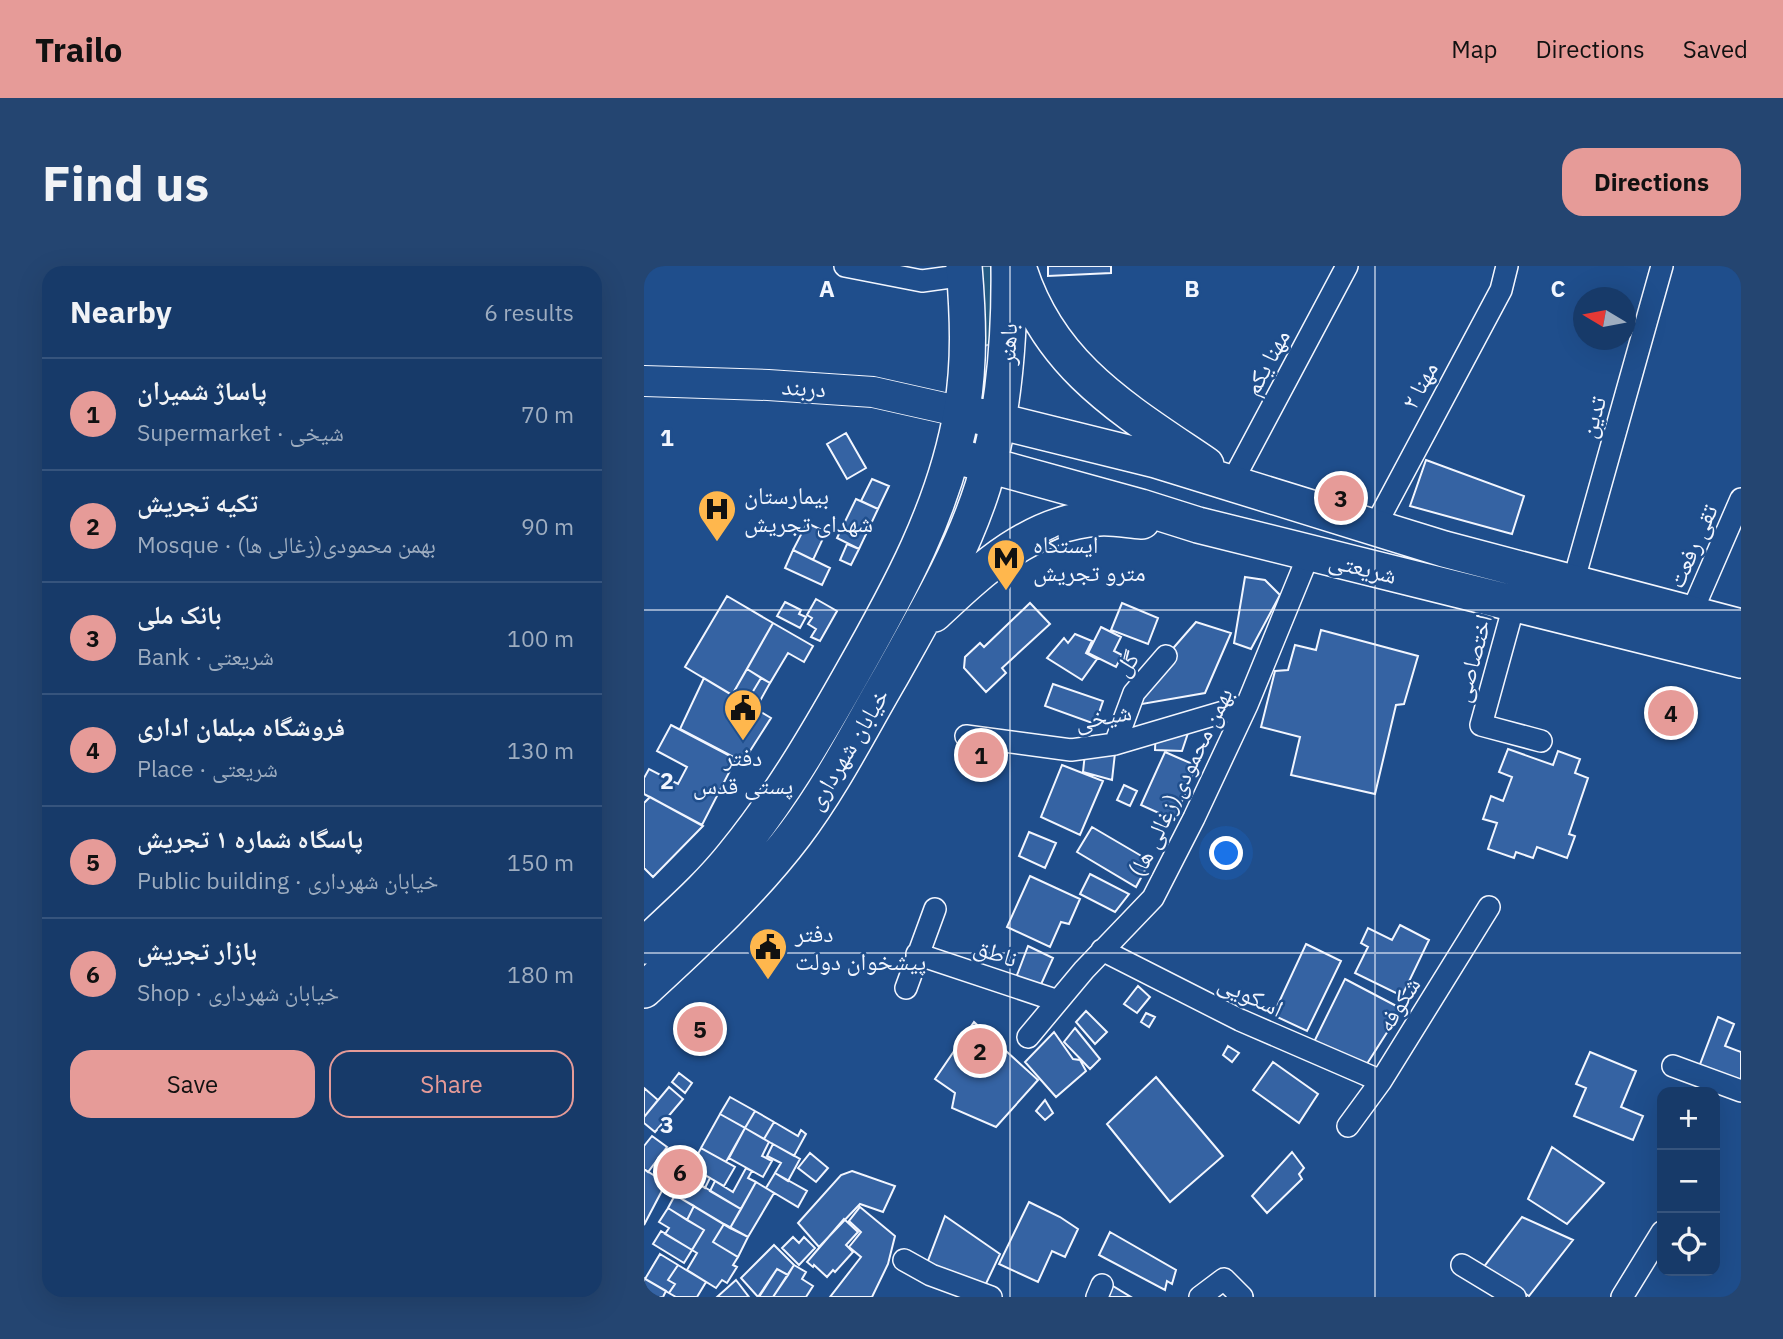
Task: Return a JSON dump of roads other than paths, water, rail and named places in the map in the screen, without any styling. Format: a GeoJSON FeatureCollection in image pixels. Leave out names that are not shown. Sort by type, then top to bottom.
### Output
{"type":"FeatureCollection","features":[{"type":"Feature","properties":{"kind":"main road","name":"باهنر"},"geometry":{"type":"LineString","coordinates":[[988,466],[999,421],[1008,355],[1009,266]]}},
{"type":"Feature","properties":{"kind":"main road"},"geometry":{"type":"LineString","coordinates":[[1018,266],[1031,304],[1046,331],[1093,385],[1233,482]]}},
{"type":"Feature","properties":{"kind":"main road","name":"باهنر"},"geometry":{"type":"LineString","coordinates":[[952,455],[962,412],[968,348],[965,271]]}},
{"type":"Feature","properties":{"kind":"main road","name":"دربند"},"geometry":{"type":"LineString","coordinates":[[644,382],[768,385],[873,392],[962,412]]}},
{"type":"Feature","properties":{"kind":"main road","name":"شریعتی"},"geometry":{"type":"LineString","coordinates":[[962,412],[1156,460],[1374,528],[1741,627]]}},
{"type":"Feature","properties":{"kind":"main road","name":"شریعتی"},"geometry":{"type":"LineString","coordinates":[[952,455],[1198,525],[1741,660]]}},
{"type":"Feature","properties":{"kind":"main road","name":"خیابان شهرداری"},"geometry":{"type":"LineString","coordinates":[[644,946],[704,890],[734,855],[790,778],[862,655],[922,541],[936,510],[952,455]]}},
{"type":"Feature","properties":{"kind":"main road"},"geometry":{"type":"LineString","coordinates":[[1141,507],[1124,489],[1119,481],[1119,473],[1124,466],[1133,462],[1156,460]]}},
{"type":"Feature","properties":{"kind":"main road","name":"خیابان شهرداری"},"geometry":{"type":"LineString","coordinates":[[644,990],[727,913],[795,835],[831,781],[919,628],[953,559],[982,488],[988,466]]}},
{"type":"Feature","properties":{"kind":"main road"},"geometry":{"type":"LineString","coordinates":[[919,628],[1014,546],[1046,529],[1100,518],[1198,525]]}},
{"type":"Feature","properties":{"kind":"street"},"geometry":{"type":"LineString","coordinates":[[845,266],[922,281],[965,271]]}},
{"type":"Feature","properties":{"kind":"street","name":"مهنا یکم"},"geometry":{"type":"LineString","coordinates":[[1233,482],[1347,266]]}},
{"type":"Feature","properties":{"kind":"street","name":"مهنا ۲"},"geometry":{"type":"LineString","coordinates":[[1374,528],[1502,290],[1507,266]]}},
{"type":"Feature","properties":{"kind":"street","name":"تدین"},"geometry":{"type":"LineString","coordinates":[[1573,583],[1662,266]]}},
{"type":"Feature","properties":{"kind":"street","name":"تقی رفعت"},"geometry":{"type":"LineString","coordinates":[[1691,614],[1741,499]]}},
{"type":"Feature","properties":{"kind":"street","name":"بهمن محمودی(زغالی ها)"},"geometry":{"type":"LineString","coordinates":[[1028,1037],[1102,950],[1153,898],[1247,705],[1310,554]]}},
{"type":"Feature","properties":{"kind":"street","name":"اختصاصی"},"geometry":{"type":"LineString","coordinates":[[1514,605],[1481,725],[1541,741]]}},
{"type":"Feature","properties":{"kind":"street","name":"گل"},"geometry":{"type":"LineString","coordinates":[[1115,744],[1134,693],[1166,656]]}},
{"type":"Feature","properties":{"kind":"street","name":"شیخی"},"geometry":{"type":"LineString","coordinates":[[966,736],[1071,750],[1115,744],[1247,705]]}},
{"type":"Feature","properties":{"kind":"street","name":"شکوفه"},"geometry":{"type":"LineString","coordinates":[[1348,1126],[1381,1081],[1489,908]]}},
{"type":"Feature","properties":{"kind":"street"},"geometry":{"type":"LineString","coordinates":[[906,988],[935,909]]}},
{"type":"Feature","properties":{"kind":"street","name":"اسکویی"},"geometry":{"type":"LineString","coordinates":[[1102,950],[1240,1020],[1381,1081]]}},
{"type":"Feature","properties":{"kind":"street","name":"ناطق"},"geometry":{"type":"LineString","coordinates":[[917,954],[1058,1001]]}},
{"type":"Feature","properties":{"kind":"street"},"geometry":{"type":"LineString","coordinates":[[1673,1066],[1741,1091]]}},
{"type":"Feature","properties":{"kind":"street"},"geometry":{"type":"LineString","coordinates":[[1622,1297],[1657,1240]]}},
{"type":"Feature","properties":{"kind":"street"},"geometry":{"type":"LineString","coordinates":[[904,1260],[931,1275],[991,1297]]}},
{"type":"Feature","properties":{"kind":"street"},"geometry":{"type":"LineString","coordinates":[[1462,1265],[1515,1297]]}},
{"type":"Feature","properties":{"kind":"street"},"geometry":{"type":"LineString","coordinates":[[1200,1297],[1224,1279],[1242,1297]]}},
{"type":"Feature","properties":{"kind":"place","name":"بانک ملی"},"geometry":{"type":"Point","coordinates":[1341,498]}},
{"type":"Feature","properties":{"kind":"place","name":"بیمارستان شهدای تجریش"},"geometry":{"type":"Point","coordinates":[717,543]}},
{"type":"Feature","properties":{"kind":"place","name":"ایستگاه مترو تجریش"},"geometry":{"type":"Point","coordinates":[1006,592]}},
{"type":"Feature","properties":{"kind":"place","name":"فروشگاه مبلمان اداری"},"geometry":{"type":"Point","coordinates":[1671,713]}},
{"type":"Feature","properties":{"kind":"place","name":"دفتر پستی قدس"},"geometry":{"type":"Point","coordinates":[743,742]}},
{"type":"Feature","properties":{"kind":"place","name":"پاساژ شمیران"},"geometry":{"type":"Point","coordinates":[981,755]}},
{"type":"Feature","properties":{"kind":"place","name":"دفتر پیشخوان دولت"},"geometry":{"type":"Point","coordinates":[768,981]}},
{"type":"Feature","properties":{"kind":"place","name":"پاسگاه شماره ۱ تجریش"},"geometry":{"type":"Point","coordinates":[700,1029]}},
{"type":"Feature","properties":{"kind":"place","name":"تکیه تجریش"},"geometry":{"type":"Point","coordinates":[980,1051]}},
{"type":"Feature","properties":{"kind":"place","name":"بازار تجریش"},"geometry":{"type":"Point","coordinates":[680,1172]}}]}
